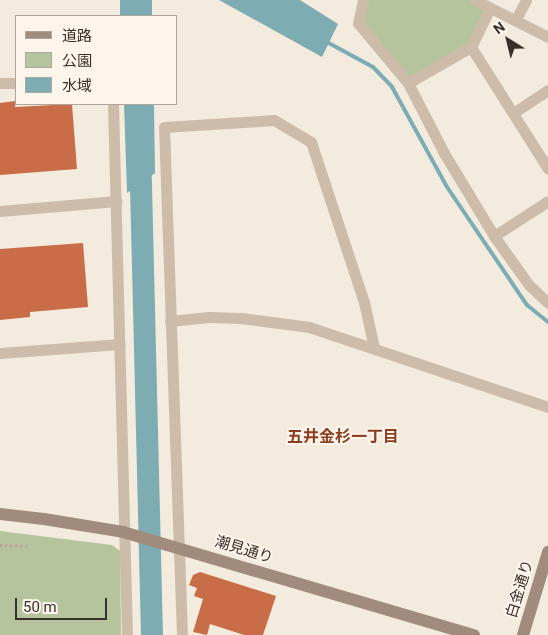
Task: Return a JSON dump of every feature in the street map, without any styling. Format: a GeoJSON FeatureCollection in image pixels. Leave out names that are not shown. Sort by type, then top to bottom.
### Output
{"type":"FeatureCollection","features":[{"type":"Feature","properties":{"kind":"street"},"geometry":{"type":"LineString","coordinates":[[363,0],[358,23],[408,83],[444,154],[494,236],[529,285],[548,303]]}},
{"type":"Feature","properties":{"kind":"street"},"geometry":{"type":"LineString","coordinates":[[475,0],[516,19],[548,37]]}},
{"type":"Feature","properties":{"kind":"street"},"geometry":{"type":"LineString","coordinates":[[516,19],[526,0]]}},
{"type":"Feature","properties":{"kind":"street"},"geometry":{"type":"LineString","coordinates":[[408,83],[471,47],[490,8]]}},
{"type":"Feature","properties":{"kind":"street"},"geometry":{"type":"LineString","coordinates":[[471,47],[548,168]]}},
{"type":"Feature","properties":{"kind":"street"},"geometry":{"type":"LineString","coordinates":[[0,83],[15,83]]}},
{"type":"Feature","properties":{"kind":"street"},"geometry":{"type":"LineString","coordinates":[[513,113],[548,90]]}},
{"type":"Feature","properties":{"kind":"street"},"geometry":{"type":"LineString","coordinates":[[113,105],[127,635]]}},
{"type":"Feature","properties":{"kind":"street"},"geometry":{"type":"LineString","coordinates":[[182,635],[164,127],[274,120],[311,142],[364,302],[374,348]]}},
{"type":"Feature","properties":{"kind":"street"},"geometry":{"type":"LineString","coordinates":[[0,210],[117,201]]}},
{"type":"Feature","properties":{"kind":"street"},"geometry":{"type":"LineString","coordinates":[[494,236],[548,201]]}},
{"type":"Feature","properties":{"kind":"street"},"geometry":{"type":"LineString","coordinates":[[170,321],[209,317],[267,320],[309,327],[548,406]]}},
{"type":"Feature","properties":{"kind":"street"},"geometry":{"type":"LineString","coordinates":[[0,353],[120,344]]}},
{"type":"Feature","properties":{"kind":"street","name":"潮見通り"},"geometry":{"type":"LineString","coordinates":[[0,514],[123,532],[474,635]]}},
{"type":"Feature","properties":{"kind":"street","name":"白金通り"},"geometry":{"type":"LineString","coordinates":[[523,635],[548,552]]}},
{"type":"Feature","properties":{"kind":"path"},"geometry":{"type":"LineString","coordinates":[[0,545],[30,546]]}},
{"type":"Feature","properties":{"kind":"green space"},"geometry":{"type":"Polygon","coordinates":[[[363,0],[475,0],[490,8],[471,47],[408,83],[358,23],[363,0]]]}},
{"type":"Feature","properties":{"kind":"green space"},"geometry":{"type":"Polygon","coordinates":[[[0,531],[112,545],[120,551],[121,635],[0,635],[0,531]]]}},
{"type":"Feature","properties":{"kind":"water"},"geometry":{"type":"Polygon","coordinates":[[[120,0],[152,0],[152,15],[120,15],[120,0]]]}},
{"type":"Feature","properties":{"kind":"water"},"geometry":{"type":"Polygon","coordinates":[[[219,0],[300,0],[338,24],[322,57],[219,0]]]}},
{"type":"Feature","properties":{"kind":"water"},"geometry":{"type":"Polygon","coordinates":[[[124,105],[154,105],[155,173],[127,193],[124,105]]]}},
{"type":"Feature","properties":{"kind":"building"},"geometry":{"type":"Polygon","coordinates":[[[15,101],[15,107],[72,105],[77,169],[0,175],[0,103],[15,101]]]}},
{"type":"Feature","properties":{"kind":"building"},"geometry":{"type":"Polygon","coordinates":[[[83,243],[88,307],[30,312],[30,317],[0,320],[0,249],[83,243]]]}},
{"type":"Feature","properties":{"kind":"building"},"geometry":{"type":"Polygon","coordinates":[[[200,572],[276,596],[263,635],[244,635],[210,624],[207,635],[193,632],[203,599],[194,596],[197,588],[189,585],[193,575],[200,572]]]}},
{"type":"Feature","properties":{"kind":"waterway"},"geometry":{"type":"LineString","coordinates":[[325,41],[373,67],[392,87],[447,187],[527,305],[548,322]]}},
{"type":"Feature","properties":{"kind":"waterway"},"geometry":{"type":"LineString","coordinates":[[139,105],[152,635]]}},
{"type":"Feature","properties":{"kind":"district","name":"五井金杉一丁目"},"geometry":{"type":"Point","coordinates":[343,437]}}]}
